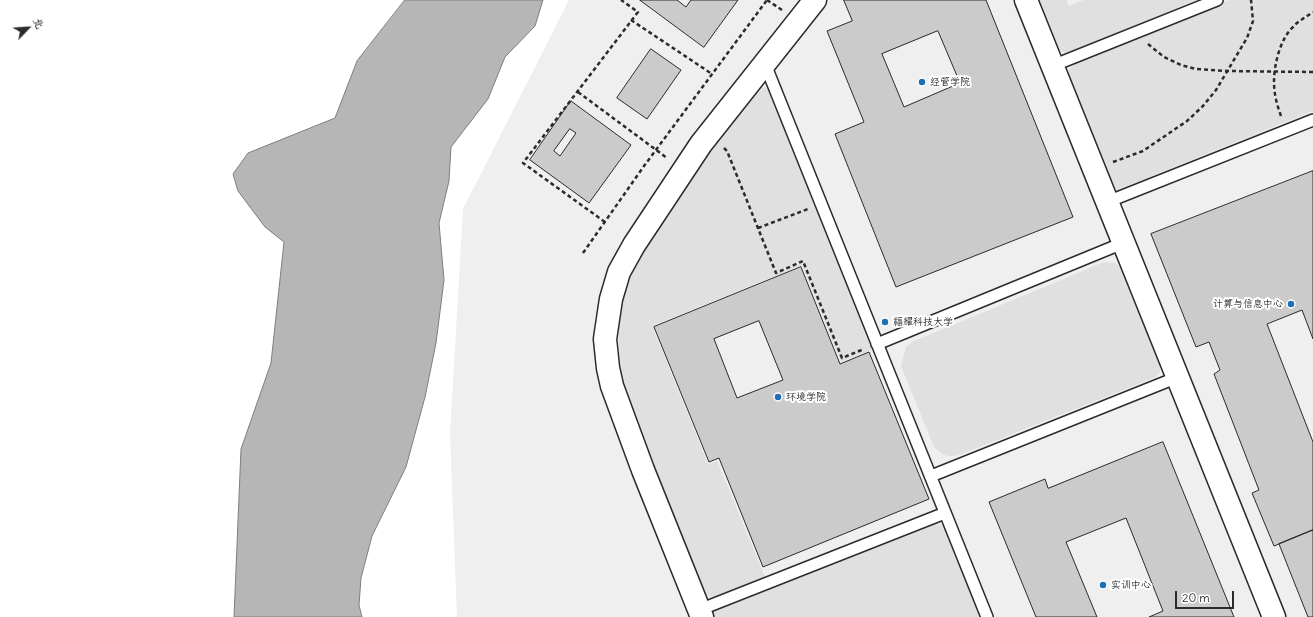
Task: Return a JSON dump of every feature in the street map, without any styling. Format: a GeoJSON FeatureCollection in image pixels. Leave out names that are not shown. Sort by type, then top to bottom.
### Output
{"type":"FeatureCollection","features":[{"type":"Feature","properties":{"kind":"street"},"geometry":{"type":"LineString","coordinates":[[700,614],[616,398],[608,368],[605,339],[611,299],[619,272],[643,230],[709,134],[815,0]]}},
{"type":"Feature","properties":{"kind":"street"},"geometry":{"type":"LineString","coordinates":[[1026,0],[1274,617]]}},
{"type":"Feature","properties":{"kind":"lane"},"geometry":{"type":"LineString","coordinates":[[1052,66],[1217,0]]}},
{"type":"Feature","properties":{"kind":"lane"},"geometry":{"type":"LineString","coordinates":[[765,64],[987,617]]}},
{"type":"Feature","properties":{"kind":"lane"},"geometry":{"type":"LineString","coordinates":[[1107,202],[1313,120]]}},
{"type":"Feature","properties":{"kind":"lane"},"geometry":{"type":"LineString","coordinates":[[877,344],[1123,243]]}},
{"type":"Feature","properties":{"kind":"lane"},"geometry":{"type":"LineString","coordinates":[[930,476],[1178,377]]}},
{"type":"Feature","properties":{"kind":"lane"},"geometry":{"type":"LineString","coordinates":[[700,614],[945,513]]}},
{"type":"Feature","properties":{"kind":"path"},"geometry":{"type":"LineString","coordinates":[[605,222],[523,163],[638,12],[621,0]]}},
{"type":"Feature","properties":{"kind":"path"},"geometry":{"type":"LineString","coordinates":[[584,253],[656,150],[767,0]]}},
{"type":"Feature","properties":{"kind":"path"},"geometry":{"type":"LineString","coordinates":[[1094,169],[1143,151],[1187,121],[1203,106],[1216,90],[1247,38],[1253,20],[1251,0]]}},
{"type":"Feature","properties":{"kind":"path"},"geometry":{"type":"LineString","coordinates":[[1286,130],[1276,98],[1274,82],[1278,54],[1282,42],[1292,27],[1313,12]]}},
{"type":"Feature","properties":{"kind":"path"},"geometry":{"type":"LineString","coordinates":[[631,20],[712,74]]}},
{"type":"Feature","properties":{"kind":"path"},"geometry":{"type":"LineString","coordinates":[[1137,32],[1140,38],[1164,57],[1181,65],[1196,69],[1227,71],[1313,72]]}},
{"type":"Feature","properties":{"kind":"path"},"geometry":{"type":"LineString","coordinates":[[578,92],[656,150]]}},
{"type":"Feature","properties":{"kind":"path"},"geometry":{"type":"LineString","coordinates":[[709,134],[727,151],[776,273],[803,261],[842,358],[877,344]]}},
{"type":"Feature","properties":{"kind":"path"},"geometry":{"type":"LineString","coordinates":[[758,228],[821,204]]}},
{"type":"Feature","properties":{"kind":"shaded area"},"geometry":{"type":"Polygon","coordinates":[[[405,0],[543,0],[535,26],[505,57],[488,99],[451,147],[449,181],[439,223],[444,280],[436,343],[425,397],[406,467],[372,536],[361,578],[359,605],[362,617],[234,617],[241,449],[271,363],[284,242],[265,227],[238,191],[233,174],[248,153],[335,118],[357,61],[405,0]]]}},
{"type":"Feature","properties":{"kind":"shaded area","name":"福耀科技大学"},"geometry":{"type":"Polygon","coordinates":[[[569,0],[1313,0],[1313,617],[457,617],[450,434],[463,209],[569,0]]]}},
{"type":"Feature","properties":{"kind":"shaded area"},"geometry":{"type":"Polygon","coordinates":[[[1038,0],[1066,0],[1069,6],[1084,0],[1196,0],[1070,53],[1062,52],[1056,47],[1038,0]]]}},
{"type":"Feature","properties":{"kind":"shaded area"},"geometry":{"type":"Polygon","coordinates":[[[1229,0],[1313,0],[1313,111],[1117,190],[1110,182],[1068,75],[1069,69],[1075,63],[1229,0]]]}},
{"type":"Feature","properties":{"kind":"shaded area"},"geometry":{"type":"Polygon","coordinates":[[[765,87],[772,91],[875,349],[841,362],[802,265],[652,326],[708,464],[717,461],[765,577],[711,597],[706,594],[701,586],[627,397],[621,372],[618,331],[623,301],[636,263],[708,156],[757,90],[765,87]]]}},
{"type":"Feature","properties":{"kind":"shaded area"},"geometry":{"type":"Polygon","coordinates":[[[1104,262],[1115,263],[1119,266],[1160,366],[1160,372],[1156,377],[962,454],[947,456],[934,447],[901,366],[906,347],[912,342],[1104,262]]]}},
{"type":"Feature","properties":{"kind":"shaded area"},"geometry":{"type":"Polygon","coordinates":[[[936,523],[943,526],[947,531],[982,617],[715,617],[714,611],[717,608],[936,523]]]}},
{"type":"Feature","properties":{"kind":"building"},"geometry":{"type":"Polygon","coordinates":[[[640,0],[677,0],[686,7],[691,0],[738,0],[704,47],[640,0]]]}},
{"type":"Feature","properties":{"kind":"building"},"geometry":{"type":"Polygon","coordinates":[[[844,0],[986,0],[1073,217],[896,287],[835,134],[864,122],[827,31],[852,21],[844,0]],[[938,31],[882,54],[904,107],[960,83],[938,31]]]}},
{"type":"Feature","properties":{"kind":"building"},"geometry":{"type":"Polygon","coordinates":[[[651,49],[681,70],[647,119],[617,98],[651,49]]]}},
{"type":"Feature","properties":{"kind":"building"},"geometry":{"type":"Polygon","coordinates":[[[571,101],[631,145],[589,203],[530,160],[571,101]],[[570,129],[554,151],[560,156],[576,133],[570,129]]]}},
{"type":"Feature","properties":{"kind":"building"},"geometry":{"type":"Polygon","coordinates":[[[1313,171],[1313,339],[1302,310],[1267,324],[1313,442],[1313,530],[1274,546],[1252,493],[1259,490],[1214,374],[1220,370],[1209,342],[1196,347],[1151,234],[1313,171]]]}},
{"type":"Feature","properties":{"kind":"building"},"geometry":{"type":"Polygon","coordinates":[[[801,267],[840,364],[869,352],[929,499],[763,567],[719,458],[709,462],[654,327],[801,267]],[[759,321],[714,339],[737,398],[783,380],[759,321]]]}},
{"type":"Feature","properties":{"kind":"building"},"geometry":{"type":"Polygon","coordinates":[[[1163,442],[1234,617],[1149,617],[1163,611],[1126,518],[1066,542],[1097,617],[1036,617],[989,502],[1045,479],[1048,488],[1163,442]]]}},
{"type":"Feature","properties":{"kind":"building"},"geometry":{"type":"Polygon","coordinates":[[[1313,530],[1313,617],[1308,617],[1279,544],[1313,530]]]}},
{"type":"Feature","properties":{"kind":"place","name":"经管学院"},"geometry":{"type":"Point","coordinates":[922,82]}},
{"type":"Feature","properties":{"kind":"place","name":"计算与信息中心"},"geometry":{"type":"Point","coordinates":[1291,304]}},
{"type":"Feature","properties":{"kind":"place","name":"福耀科技大学"},"geometry":{"type":"Point","coordinates":[885,322]}},
{"type":"Feature","properties":{"kind":"place","name":"环境学院"},"geometry":{"type":"Point","coordinates":[778,397]}},
{"type":"Feature","properties":{"kind":"place","name":"实训中心"},"geometry":{"type":"Point","coordinates":[1103,585]}}]}
